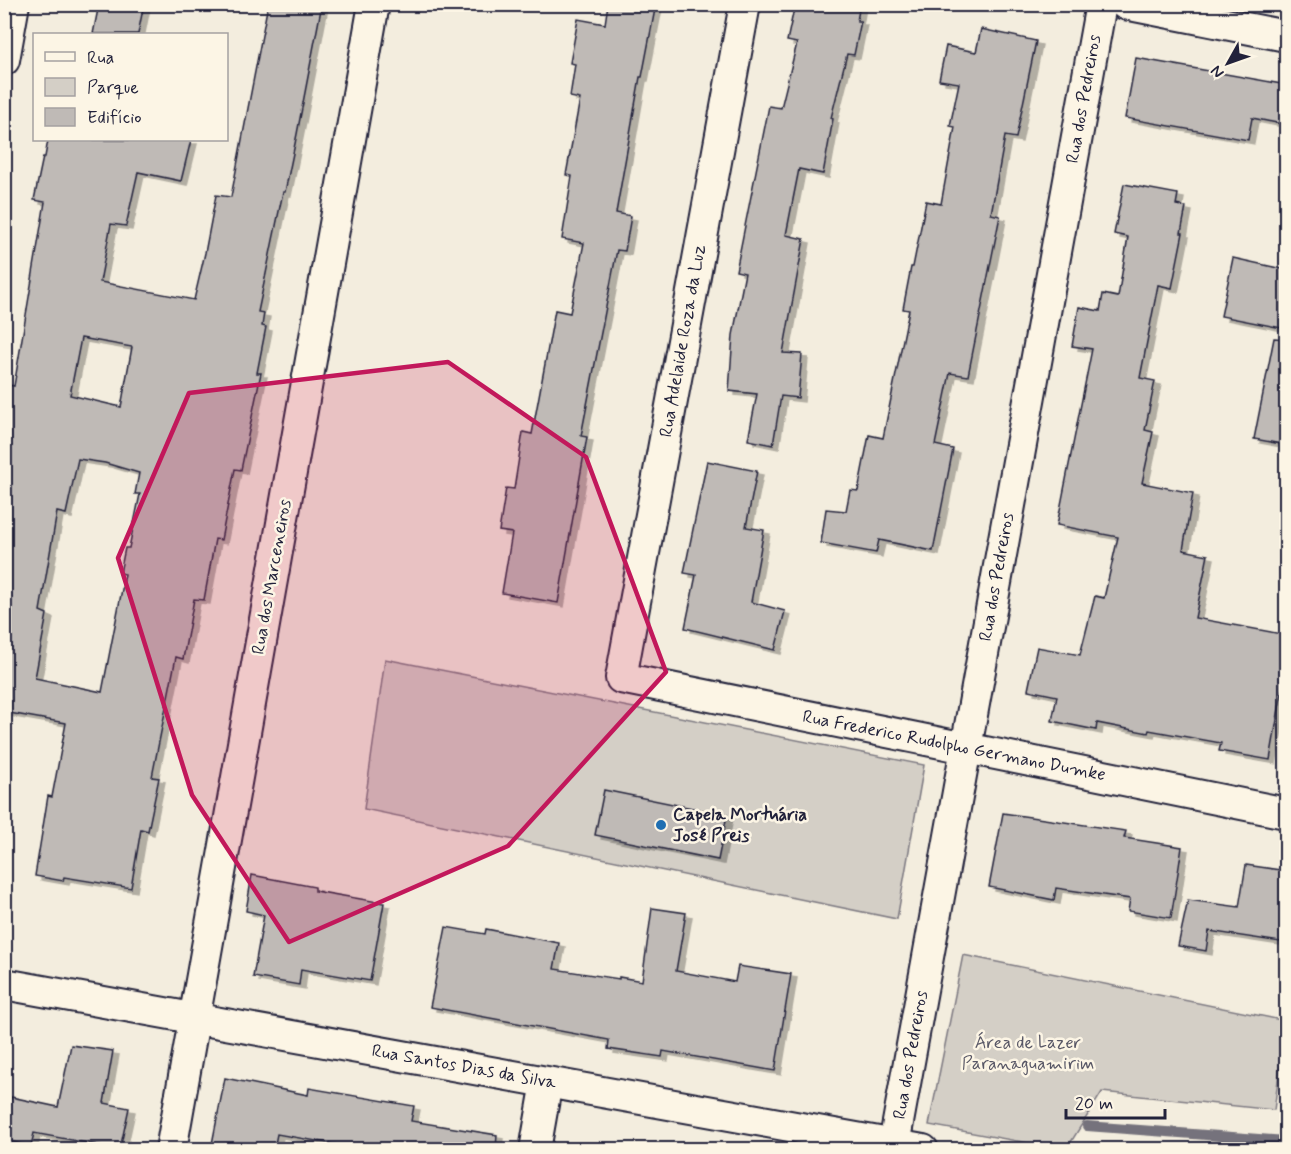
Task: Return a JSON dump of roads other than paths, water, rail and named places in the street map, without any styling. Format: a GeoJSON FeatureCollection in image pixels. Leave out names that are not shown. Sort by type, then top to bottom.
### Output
{"type":"FeatureCollection","features":[{"type":"Feature","properties":{"kind":"street"},"geometry":{"type":"LineString","coordinates":[[4,60],[14,4]]}},
{"type":"Feature","properties":{"kind":"street","name":"Rua dos Marceneiros"},"geometry":{"type":"LineString","coordinates":[[171,1149],[374,4]]}},
{"type":"Feature","properties":{"kind":"street","name":"Rua Adelaide Roza da Luz"},"geometry":{"type":"LineString","coordinates":[[621,678],[744,4]]}},
{"type":"Feature","properties":{"kind":"street","name":"Rua dos Pedreiros"},"geometry":{"type":"LineString","coordinates":[[904,1148],[966,748],[1101,4]]}},
{"type":"Feature","properties":{"kind":"street"},"geometry":{"type":"LineString","coordinates":[[1125,4],[1287,36]]}},
{"type":"Feature","properties":{"kind":"street","name":"Rua Frederico Rudolpho Germano Dumke"},"geometry":{"type":"LineString","coordinates":[[621,678],[1287,813]]}},
{"type":"Feature","properties":{"kind":"street","name":"Rua Santos Dias da Silva"},"geometry":{"type":"LineString","coordinates":[[4,984],[904,1148]]}},
{"type":"Feature","properties":{"kind":"street"},"geometry":{"type":"LineString","coordinates":[[535,1149],[547,1082]]}},
{"type":"Feature","properties":{"kind":"waterway"},"geometry":{"type":"LineString","coordinates":[[1087,1126],[1286,1141]]}},
{"type":"Feature","properties":{"kind":"place","name":"Capela Mortuária José Preis"},"geometry":{"type":"Point","coordinates":[661,825]}},
{"type":"Feature","properties":{"kind":"park label","name":"Área de Lazer Paranaguamirim"},"geometry":{"type":"Point","coordinates":[1028,1053]}}]}
